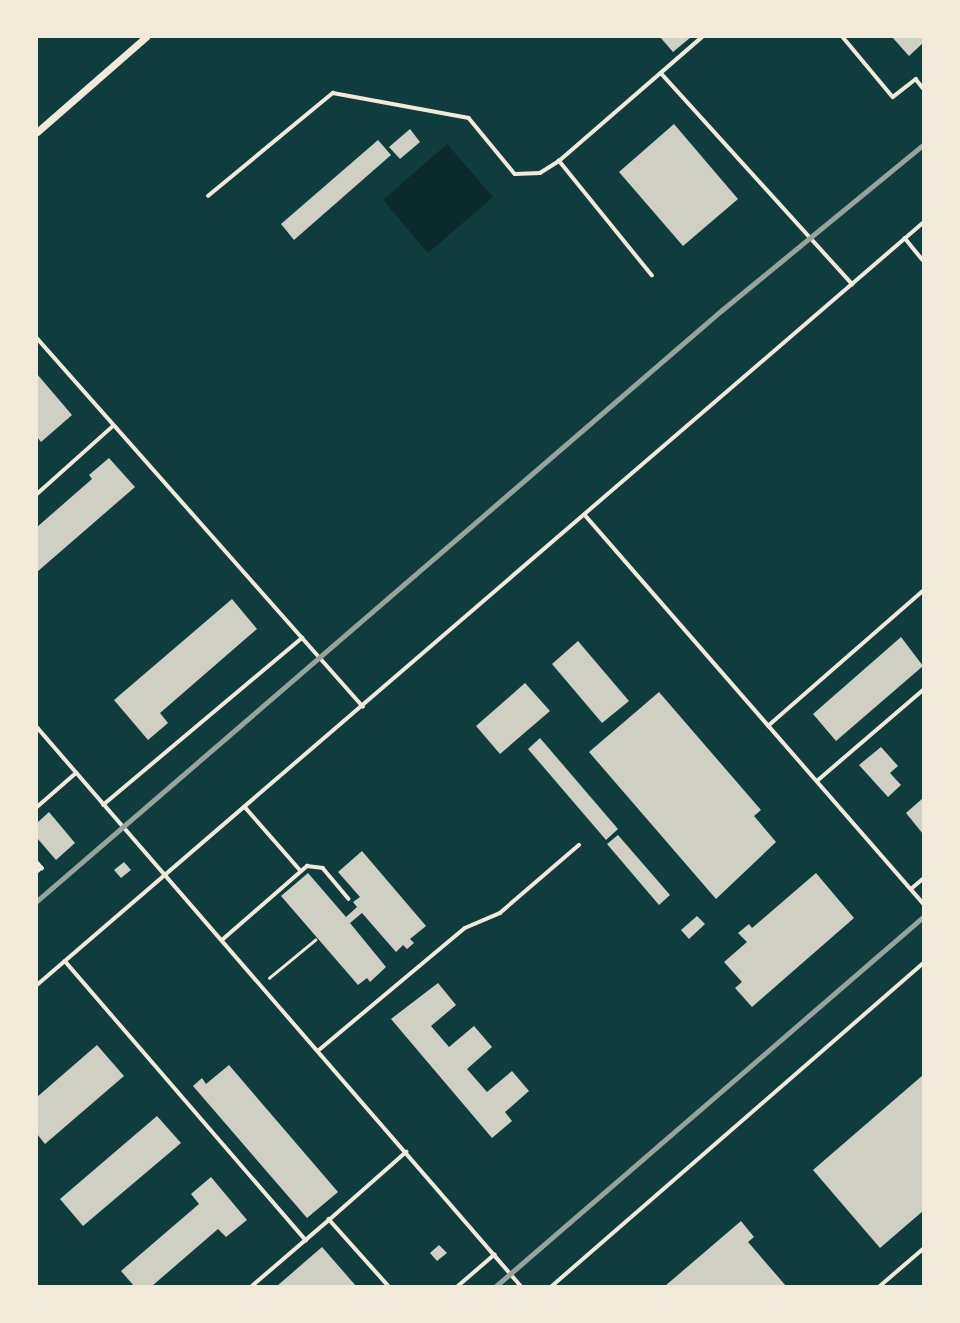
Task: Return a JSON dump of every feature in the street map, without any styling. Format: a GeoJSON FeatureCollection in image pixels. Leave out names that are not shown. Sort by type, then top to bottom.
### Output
{"type":"FeatureCollection","features":[{"type":"Feature","properties":{"kind":"street"},"geometry":{"type":"LineString","coordinates":[[37,132],[146,37]]}},
{"type":"Feature","properties":{"kind":"lane"},"geometry":{"type":"LineString","coordinates":[[208,196],[333,93],[469,118],[515,174],[540,173],[559,160],[702,37]]}},
{"type":"Feature","properties":{"kind":"lane"},"geometry":{"type":"LineString","coordinates":[[844,37],[893,97],[916,79],[923,88]]}},
{"type":"Feature","properties":{"kind":"lane"},"geometry":{"type":"LineString","coordinates":[[661,73],[852,284]]}},
{"type":"Feature","properties":{"kind":"lane"},"geometry":{"type":"LineString","coordinates":[[559,160],[652,276]]}},
{"type":"Feature","properties":{"kind":"lane"},"geometry":{"type":"LineString","coordinates":[[37,985],[923,223]]}},
{"type":"Feature","properties":{"kind":"lane"},"geometry":{"type":"LineString","coordinates":[[905,239],[923,260]]}},
{"type":"Feature","properties":{"kind":"lane"},"geometry":{"type":"LineString","coordinates":[[37,338],[363,706]]}},
{"type":"Feature","properties":{"kind":"lane"},"geometry":{"type":"LineString","coordinates":[[37,494],[113,426]]}},
{"type":"Feature","properties":{"kind":"lane"},"geometry":{"type":"LineString","coordinates":[[585,515],[923,903]]}},
{"type":"Feature","properties":{"kind":"lane"},"geometry":{"type":"LineString","coordinates":[[768,726],[923,591]]}},
{"type":"Feature","properties":{"kind":"lane"},"geometry":{"type":"LineString","coordinates":[[103,805],[303,638]]}},
{"type":"Feature","properties":{"kind":"lane"},"geometry":{"type":"LineString","coordinates":[[817,781],[923,690]]}},
{"type":"Feature","properties":{"kind":"lane"},"geometry":{"type":"LineString","coordinates":[[37,727],[521,1286]]}},
{"type":"Feature","properties":{"kind":"lane"},"geometry":{"type":"LineString","coordinates":[[37,807],[76,773]]}},
{"type":"Feature","properties":{"kind":"lane"},"geometry":{"type":"LineString","coordinates":[[245,806],[302,871]]}},
{"type":"Feature","properties":{"kind":"lane"},"geometry":{"type":"LineString","coordinates":[[319,1050],[465,928],[500,913],[579,845]]}},
{"type":"Feature","properties":{"kind":"lane"},"geometry":{"type":"LineString","coordinates":[[37,862],[42,867],[37,872]]}},
{"type":"Feature","properties":{"kind":"lane"},"geometry":{"type":"LineString","coordinates":[[222,940],[307,866],[323,868],[349,899]]}},
{"type":"Feature","properties":{"kind":"lane"},"geometry":{"type":"LineString","coordinates":[[911,889],[923,879]]}},
{"type":"Feature","properties":{"kind":"lane"},"geometry":{"type":"LineString","coordinates":[[65,961],[306,1240]]}},
{"type":"Feature","properties":{"kind":"lane"},"geometry":{"type":"LineString","coordinates":[[552,1286],[923,963]]}},
{"type":"Feature","properties":{"kind":"lane"},"geometry":{"type":"LineString","coordinates":[[252,1286],[406,1152]]}},
{"type":"Feature","properties":{"kind":"lane"},"geometry":{"type":"LineString","coordinates":[[329,1220],[388,1286]]}},
{"type":"Feature","properties":{"kind":"lane"},"geometry":{"type":"LineString","coordinates":[[880,1286],[923,1249]]}},
{"type":"Feature","properties":{"kind":"lane"},"geometry":{"type":"LineString","coordinates":[[458,1286],[494,1255]]}},
{"type":"Feature","properties":{"kind":"path"},"geometry":{"type":"LineString","coordinates":[[270,978],[316,940]]}},
{"type":"Feature","properties":{"kind":"water"},"geometry":{"type":"Polygon","coordinates":[[[447,144],[493,197],[428,253],[383,200],[447,144]]]}},
{"type":"Feature","properties":{"kind":"building"},"geometry":{"type":"Polygon","coordinates":[[[660,37],[691,37],[673,52],[660,37]]]}},
{"type":"Feature","properties":{"kind":"building"},"geometry":{"type":"Polygon","coordinates":[[[892,37],[923,37],[923,43],[909,56],[892,37]]]}},
{"type":"Feature","properties":{"kind":"building"},"geometry":{"type":"Polygon","coordinates":[[[674,124],[738,199],[683,246],[619,172],[674,124]]]}},
{"type":"Feature","properties":{"kind":"building"},"geometry":{"type":"Polygon","coordinates":[[[410,129],[420,142],[400,159],[389,147],[410,129]]]}},
{"type":"Feature","properties":{"kind":"building"},"geometry":{"type":"Polygon","coordinates":[[[378,140],[391,155],[294,240],[281,224],[378,140]]]}},
{"type":"Feature","properties":{"kind":"building"},"geometry":{"type":"Polygon","coordinates":[[[37,374],[72,415],[41,442],[37,437],[37,374]]]}},
{"type":"Feature","properties":{"kind":"building"},"geometry":{"type":"Polygon","coordinates":[[[109,458],[135,487],[37,572],[37,527],[92,479],[89,475],[109,458]]]}},
{"type":"Feature","properties":{"kind":"building"},"geometry":{"type":"Polygon","coordinates":[[[232,599],[257,629],[160,713],[168,723],[148,740],[114,700],[232,599]]]}},
{"type":"Feature","properties":{"kind":"building"},"geometry":{"type":"Polygon","coordinates":[[[901,637],[923,666],[836,741],[813,714],[901,637]]]}},
{"type":"Feature","properties":{"kind":"building"},"geometry":{"type":"Polygon","coordinates":[[[578,641],[629,701],[602,723],[552,664],[578,641]]]}},
{"type":"Feature","properties":{"kind":"building"},"geometry":{"type":"Polygon","coordinates":[[[525,683],[550,711],[500,754],[476,726],[525,683]]]}},
{"type":"Feature","properties":{"kind":"building"},"geometry":{"type":"Polygon","coordinates":[[[659,692],[761,810],[754,816],[776,842],[716,899],[589,752],[659,692]]]}},
{"type":"Feature","properties":{"kind":"building"},"geometry":{"type":"Polygon","coordinates":[[[540,738],[618,829],[606,840],[528,749],[540,738]]]}},
{"type":"Feature","properties":{"kind":"building"},"geometry":{"type":"Polygon","coordinates":[[[881,747],[898,766],[890,773],[901,785],[888,797],[859,765],[881,747]]]}},
{"type":"Feature","properties":{"kind":"building"},"geometry":{"type":"Polygon","coordinates":[[[923,798],[923,834],[906,813],[923,798]]]}},
{"type":"Feature","properties":{"kind":"building"},"geometry":{"type":"Polygon","coordinates":[[[49,812],[75,843],[56,860],[37,838],[37,823],[49,812]]]}},
{"type":"Feature","properties":{"kind":"building"},"geometry":{"type":"Polygon","coordinates":[[[618,835],[670,895],[659,905],[607,844],[618,835]]]}},
{"type":"Feature","properties":{"kind":"building"},"geometry":{"type":"Polygon","coordinates":[[[362,851],[426,926],[410,939],[414,943],[407,949],[403,945],[396,952],[362,913],[350,923],[386,967],[370,982],[367,978],[358,985],[281,896],[308,873],[346,917],[357,907],[353,902],[360,897],[338,872],[362,851]]]}},
{"type":"Feature","properties":{"kind":"building"},"geometry":{"type":"Polygon","coordinates":[[[124,862],[131,870],[121,878],[114,870],[124,862]]]}},
{"type":"Feature","properties":{"kind":"building"},"geometry":{"type":"Polygon","coordinates":[[[816,873],[854,918],[752,1007],[735,988],[742,982],[724,962],[747,942],[738,933],[749,924],[752,928],[816,873]]]}},
{"type":"Feature","properties":{"kind":"building"},"geometry":{"type":"Polygon","coordinates":[[[697,916],[705,924],[689,939],[681,930],[697,916]]]}},
{"type":"Feature","properties":{"kind":"building"},"geometry":{"type":"Polygon","coordinates":[[[438,983],[456,1005],[431,1026],[449,1047],[474,1026],[492,1047],[467,1069],[487,1092],[512,1071],[529,1091],[505,1112],[512,1121],[492,1138],[391,1019],[438,983]]]}},
{"type":"Feature","properties":{"kind":"building"},"geometry":{"type":"Polygon","coordinates":[[[97,1045],[124,1076],[45,1144],[37,1134],[37,1097],[97,1045]]]}},
{"type":"Feature","properties":{"kind":"building"},"geometry":{"type":"Polygon","coordinates":[[[229,1065],[338,1192],[307,1218],[193,1086],[202,1078],[206,1084],[229,1065]]]}},
{"type":"Feature","properties":{"kind":"building"},"geometry":{"type":"Polygon","coordinates":[[[923,1075],[923,1211],[880,1248],[813,1170],[923,1075]]]}},
{"type":"Feature","properties":{"kind":"building"},"geometry":{"type":"Polygon","coordinates":[[[157,1116],[181,1143],[83,1226],[60,1199],[157,1116]]]}},
{"type":"Feature","properties":{"kind":"building"},"geometry":{"type":"Polygon","coordinates":[[[211,1177],[247,1220],[226,1237],[218,1229],[152,1286],[134,1286],[121,1271],[199,1204],[191,1194],[211,1177]]]}},
{"type":"Feature","properties":{"kind":"building"},"geometry":{"type":"Polygon","coordinates":[[[741,1221],[754,1237],[748,1242],[786,1286],[665,1286],[741,1221]]]}},
{"type":"Feature","properties":{"kind":"building"},"geometry":{"type":"Polygon","coordinates":[[[439,1245],[447,1253],[437,1261],[430,1253],[439,1245]]]}},
{"type":"Feature","properties":{"kind":"building"},"geometry":{"type":"Polygon","coordinates":[[[322,1247],[356,1286],[277,1286],[322,1247]]]}},
{"type":"Feature","properties":{"kind":"railway"},"geometry":{"type":"LineString","coordinates":[[37,901],[722,310],[923,145]]}},
{"type":"Feature","properties":{"kind":"railway"},"geometry":{"type":"LineString","coordinates":[[496,1286],[923,917]]}}]}
